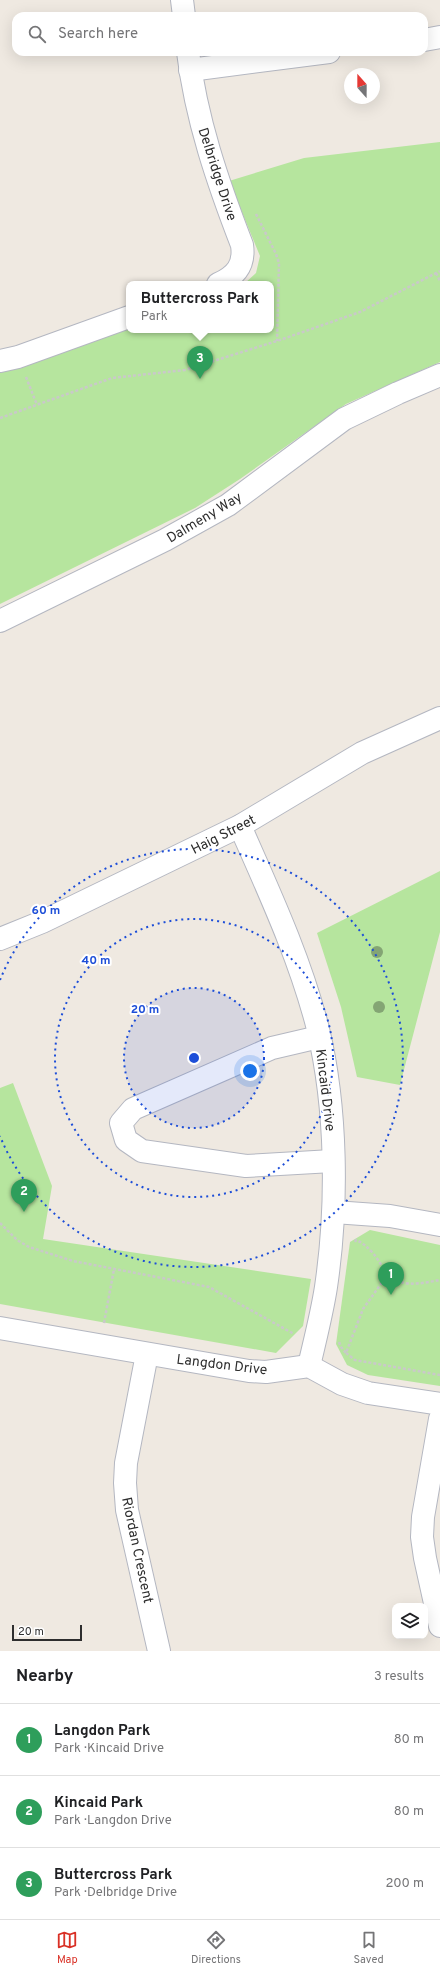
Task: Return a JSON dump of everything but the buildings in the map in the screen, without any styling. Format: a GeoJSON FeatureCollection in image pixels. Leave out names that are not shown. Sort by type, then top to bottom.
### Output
{"type":"FeatureCollection","features":[{"type":"Feature","properties":{"kind":"street"},"geometry":{"type":"LineString","coordinates":[[182,0],[184,12]]}},
{"type":"Feature","properties":{"kind":"street"},"geometry":{"type":"LineString","coordinates":[[428,40],[440,38]]}},
{"type":"Feature","properties":{"kind":"street"},"geometry":{"type":"LineString","coordinates":[[189,61],[267,56]]}},
{"type":"Feature","properties":{"kind":"street","name":"Delbridge Drive"},"geometry":{"type":"LineString","coordinates":[[189,61],[201,123],[233,222],[242,245],[242,262],[234,274],[223,281]]}},
{"type":"Feature","properties":{"kind":"street"},"geometry":{"type":"LineString","coordinates":[[9,359],[126,318]]}},
{"type":"Feature","properties":{"kind":"street","name":"Dalmeny Way"},"geometry":{"type":"LineString","coordinates":[[0,621],[165,540],[228,504],[344,419],[398,392],[440,375]]}},
{"type":"Feature","properties":{"kind":"street","name":"Haig Street"},"geometry":{"type":"LineString","coordinates":[[0,939],[42,922],[240,826],[362,753],[440,718]]}},
{"type":"Feature","properties":{"kind":"street","name":"Kincaid Drive"},"geometry":{"type":"LineString","coordinates":[[240,826],[275,905],[300,970],[319,1037],[326,1075],[332,1122],[334,1212],[326,1287],[309,1366]]}},
{"type":"Feature","properties":{"kind":"street"},"geometry":{"type":"LineString","coordinates":[[319,1037],[272,1048],[133,1110],[121,1123],[126,1140],[142,1151],[246,1166],[332,1161]]}},
{"type":"Feature","properties":{"kind":"street"},"geometry":{"type":"LineString","coordinates":[[334,1212],[390,1216],[440,1226]]}},
{"type":"Feature","properties":{"kind":"street","name":"Langdon Drive"},"geometry":{"type":"LineString","coordinates":[[0,1328],[249,1371],[266,1372],[309,1366]]}},
{"type":"Feature","properties":{"kind":"street","name":"Riordan Crescent"},"geometry":{"type":"LineString","coordinates":[[147,1354],[126,1463],[125,1483],[127,1510],[159,1651]]}},
{"type":"Feature","properties":{"kind":"street"},"geometry":{"type":"LineString","coordinates":[[309,1366],[342,1384],[368,1393],[440,1404]]}},
{"type":"Feature","properties":{"kind":"street"},"geometry":{"type":"LineString","coordinates":[[440,1419],[423,1517],[422,1537],[440,1626]]}},
{"type":"Feature","properties":{"kind":"path"},"geometry":{"type":"LineString","coordinates":[[233,222],[257,214],[276,254],[279,263],[277,341]]}},
{"type":"Feature","properties":{"kind":"path"},"geometry":{"type":"LineString","coordinates":[[0,418],[112,378],[185,370],[277,341],[360,312],[440,271]]}},
{"type":"Feature","properties":{"kind":"path"},"geometry":{"type":"LineString","coordinates":[[436,273],[440,281]]}},
{"type":"Feature","properties":{"kind":"path"},"geometry":{"type":"LineString","coordinates":[[9,359],[36,405]]}},
{"type":"Feature","properties":{"kind":"path"},"geometry":{"type":"LineString","coordinates":[[0,1223],[17,1240],[29,1247],[73,1261],[209,1287],[314,1344]]}},
{"type":"Feature","properties":{"kind":"path"},"geometry":{"type":"LineString","coordinates":[[356,1240],[362,1242],[388,1274],[397,1281],[406,1284],[419,1284],[440,1280]]}},
{"type":"Feature","properties":{"kind":"path"},"geometry":{"type":"LineString","coordinates":[[100,1346],[114,1269]]}},
{"type":"Feature","properties":{"kind":"path"},"geometry":{"type":"LineString","coordinates":[[346,1353],[363,1309],[388,1274]]}},
{"type":"Feature","properties":{"kind":"path"},"geometry":{"type":"LineString","coordinates":[[341,1347],[355,1360],[440,1375]]}},
{"type":"Feature","properties":{"kind":"green space"},"geometry":{"type":"Polygon","coordinates":[[[440,142],[440,362],[346,404],[240,479],[195,508],[0,604],[0,371],[126,329],[126,333],[274,333],[274,281],[247,281],[256,273],[260,256],[229,181],[304,158],[440,142]]]}},
{"type":"Feature","properties":{"kind":"green space"},"geometry":{"type":"Polygon","coordinates":[[[440,871],[440,932],[400,1085],[357,1077],[341,1007],[317,933],[440,871]]]}},
{"type":"Feature","properties":{"kind":"green space"},"geometry":{"type":"Polygon","coordinates":[[[13,1083],[52,1186],[43,1239],[311,1279],[303,1326],[276,1353],[0,1304],[0,1088],[13,1083]]]}},
{"type":"Feature","properties":{"kind":"green space"},"geometry":{"type":"Polygon","coordinates":[[[370,1230],[440,1245],[440,1386],[368,1375],[347,1365],[336,1344],[350,1242],[370,1230]]]}},
{"type":"Feature","properties":{"kind":"place","name":"Buttercross Park"},"geometry":{"type":"Point","coordinates":[200,379]}},
{"type":"Feature","properties":{"kind":"place","name":"Kincaid Park"},"geometry":{"type":"Point","coordinates":[24,1212]}},
{"type":"Feature","properties":{"kind":"place","name":"Langdon Park"},"geometry":{"type":"Point","coordinates":[391,1295]}}]}
